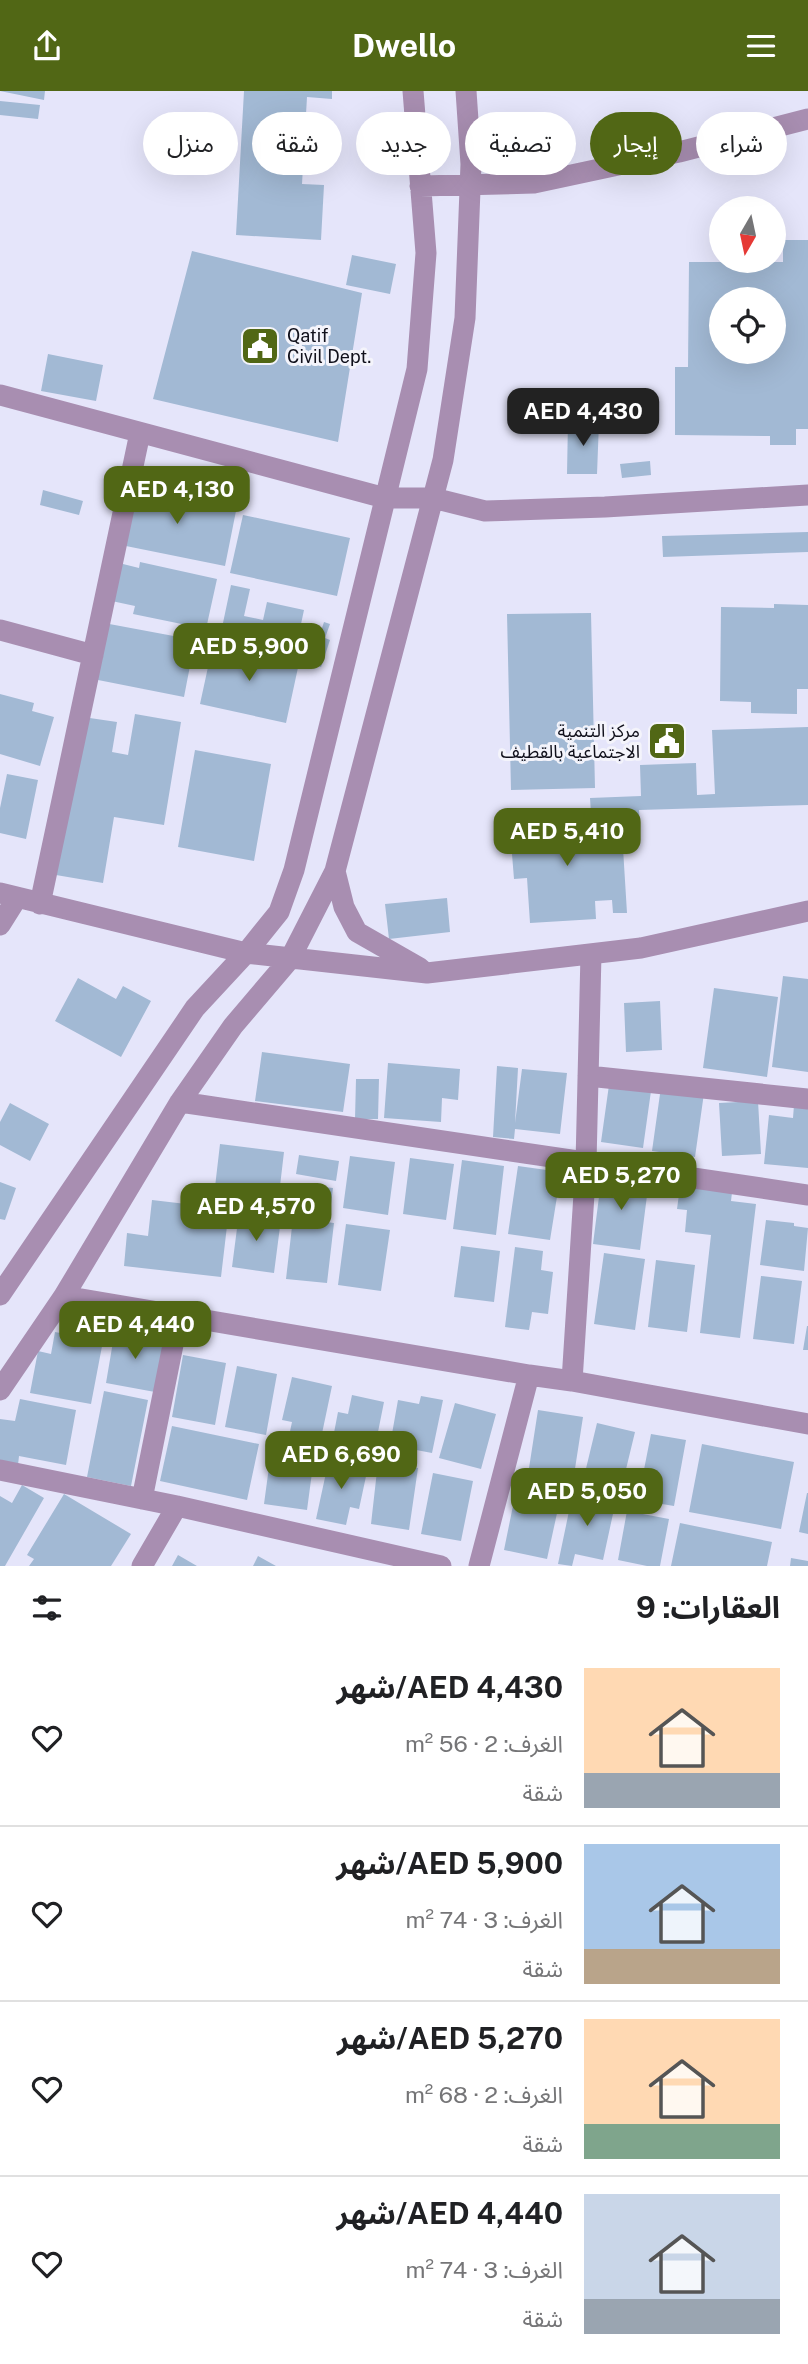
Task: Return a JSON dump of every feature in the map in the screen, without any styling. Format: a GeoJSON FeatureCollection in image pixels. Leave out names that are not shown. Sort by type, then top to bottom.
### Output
{"type":"FeatureCollection","features":[{"type":"Feature","properties":{"kind":"street"},"geometry":{"type":"LineString","coordinates":[[0,1295],[195,1008],[246,953],[279,912],[294,870],[417,369],[426,253],[414,91]]}},
{"type":"Feature","properties":{"kind":"street"},"geometry":{"type":"LineString","coordinates":[[0,1390],[64,1296],[180,1102],[233,1026],[290,959],[335,871],[443,460],[465,318],[470,184],[466,91]]}},
{"type":"Feature","properties":{"kind":"street"},"geometry":{"type":"LineString","coordinates":[[421,186],[534,183],[679,152],[808,120]]}},
{"type":"Feature","properties":{"kind":"street"},"geometry":{"type":"LineString","coordinates":[[0,395],[385,498],[433,498],[485,511],[808,495]]}},
{"type":"Feature","properties":{"kind":"street"},"geometry":{"type":"LineString","coordinates":[[40,904],[140,433]]}},
{"type":"Feature","properties":{"kind":"street"},"geometry":{"type":"LineString","coordinates":[[0,630],[93,655]]}},
{"type":"Feature","properties":{"kind":"street"},"geometry":{"type":"LineString","coordinates":[[335,871],[344,907],[357,932],[428,972]]}},
{"type":"Feature","properties":{"kind":"street"},"geometry":{"type":"LineString","coordinates":[[785,916],[808,894]]}},
{"type":"Feature","properties":{"kind":"street"},"geometry":{"type":"LineString","coordinates":[[0,925],[9,895],[246,953],[428,972],[641,948],[808,911]]}},
{"type":"Feature","properties":{"kind":"street"},"geometry":{"type":"LineString","coordinates":[[572,1381],[586,1163],[591,954]]}},
{"type":"Feature","properties":{"kind":"street"},"geometry":{"type":"LineString","coordinates":[[588,1076],[808,1099]]}},
{"type":"Feature","properties":{"kind":"street"},"geometry":{"type":"LineString","coordinates":[[180,1102],[808,1195]]}},
{"type":"Feature","properties":{"kind":"street"},"geometry":{"type":"LineString","coordinates":[[64,1296],[572,1381],[808,1424]]}},
{"type":"Feature","properties":{"kind":"street"},"geometry":{"type":"LineString","coordinates":[[142,1499],[179,1315]]}},
{"type":"Feature","properties":{"kind":"street"},"geometry":{"type":"LineString","coordinates":[[479,1566],[529,1375]]}},
{"type":"Feature","properties":{"kind":"street"},"geometry":{"type":"LineString","coordinates":[[0,1470],[177,1506],[388,1560],[437,1566]]}},
{"type":"Feature","properties":{"kind":"street"},"geometry":{"type":"LineString","coordinates":[[142,1566],[177,1506]]}},
{"type":"Feature","properties":{"kind":"building"},"geometry":{"type":"Polygon","coordinates":[[[0,91],[45,91],[44,100],[0,91]]]}},
{"type":"Feature","properties":{"kind":"building"},"geometry":{"type":"Polygon","coordinates":[[[244,91],[332,91],[332,99],[307,97],[306,112],[252,112],[252,175],[303,175],[302,184],[324,185],[321,240],[236,235],[244,91]]]}},
{"type":"Feature","properties":{"kind":"building"},"geometry":{"type":"Polygon","coordinates":[[[0,101],[40,105],[38,119],[0,115],[0,101]]]}},
{"type":"Feature","properties":{"kind":"building"},"geometry":{"type":"Polygon","coordinates":[[[786,240],[808,240],[808,429],[796,429],[796,445],[770,445],[770,436],[675,435],[675,367],[688,367],[689,262],[709,262],[709,273],[786,273],[786,240]]]}},
{"type":"Feature","properties":{"kind":"building","name":"Qatif Civil Dept."},"geometry":{"type":"Polygon","coordinates":[[[192,251],[362,293],[338,442],[153,399],[192,251]]]}},
{"type":"Feature","properties":{"kind":"building"},"geometry":{"type":"Polygon","coordinates":[[[352,255],[396,264],[390,294],[346,285],[352,255]]]}},
{"type":"Feature","properties":{"kind":"building"},"geometry":{"type":"Polygon","coordinates":[[[48,354],[103,365],[96,401],[41,391],[48,354]]]}},
{"type":"Feature","properties":{"kind":"building"},"geometry":{"type":"Polygon","coordinates":[[[568,421],[599,422],[597,474],[567,474],[568,421]]]}},
{"type":"Feature","properties":{"kind":"building"},"geometry":{"type":"Polygon","coordinates":[[[650,461],[651,475],[622,478],[620,464],[650,461]]]}},
{"type":"Feature","properties":{"kind":"building"},"geometry":{"type":"Polygon","coordinates":[[[133,483],[172,491],[170,498],[236,511],[225,566],[121,545],[133,483]]]}},
{"type":"Feature","properties":{"kind":"building"},"geometry":{"type":"Polygon","coordinates":[[[43,490],[83,501],[79,515],[40,505],[43,490]]]}},
{"type":"Feature","properties":{"kind":"building"},"geometry":{"type":"Polygon","coordinates":[[[243,515],[350,538],[337,596],[230,573],[243,515]]]}},
{"type":"Feature","properties":{"kind":"building"},"geometry":{"type":"Polygon","coordinates":[[[808,532],[808,552],[663,557],[662,536],[808,532]]]}},
{"type":"Feature","properties":{"kind":"building"},"geometry":{"type":"Polygon","coordinates":[[[115,562],[139,568],[140,562],[217,579],[206,629],[133,614],[135,606],[107,600],[115,562]]]}},
{"type":"Feature","properties":{"kind":"building"},"geometry":{"type":"Polygon","coordinates":[[[231,585],[250,589],[244,616],[263,620],[267,602],[304,610],[295,652],[220,637],[231,585]]]}},
{"type":"Feature","properties":{"kind":"building"},"geometry":{"type":"Polygon","coordinates":[[[774,604],[808,605],[808,689],[797,689],[797,714],[751,713],[751,702],[720,701],[721,607],[774,608],[774,604]]]}},
{"type":"Feature","properties":{"kind":"building"},"geometry":{"type":"Polygon","coordinates":[[[591,613],[595,788],[511,790],[507,614],[591,613]]]}},
{"type":"Feature","properties":{"kind":"building"},"geometry":{"type":"Polygon","coordinates":[[[324,622],[330,624],[325,638],[330,640],[321,667],[302,660],[309,640],[317,643],[324,622]]]}},
{"type":"Feature","properties":{"kind":"building"},"geometry":{"type":"Polygon","coordinates":[[[104,623],[195,640],[184,697],[93,679],[104,623]]]}},
{"type":"Feature","properties":{"kind":"building"},"geometry":{"type":"Polygon","coordinates":[[[213,644],[299,663],[286,723],[200,704],[213,644]]]}},
{"type":"Feature","properties":{"kind":"building"},"geometry":{"type":"Polygon","coordinates":[[[0,694],[34,703],[32,711],[54,717],[40,766],[0,754],[0,694]]]}},
{"type":"Feature","properties":{"kind":"building"},"geometry":{"type":"Polygon","coordinates":[[[135,714],[181,722],[164,825],[114,817],[103,883],[56,875],[83,717],[117,722],[112,752],[128,755],[135,714]]]}},
{"type":"Feature","properties":{"kind":"building"},"geometry":{"type":"Polygon","coordinates":[[[808,727],[808,805],[639,810],[640,825],[619,826],[618,812],[591,813],[590,798],[641,796],[640,765],[696,763],[697,795],[715,794],[712,730],[808,727]]]}},
{"type":"Feature","properties":{"kind":"building"},"geometry":{"type":"Polygon","coordinates":[[[195,750],[271,764],[254,861],[178,847],[195,750]]]}},
{"type":"Feature","properties":{"kind":"building"},"geometry":{"type":"Polygon","coordinates":[[[7,774],[38,780],[26,839],[0,833],[0,808],[7,774]]]}},
{"type":"Feature","properties":{"kind":"building"},"geometry":{"type":"Polygon","coordinates":[[[568,813],[569,835],[622,832],[627,913],[613,913],[612,900],[595,901],[596,919],[530,923],[527,878],[514,879],[509,817],[568,813]]]}},
{"type":"Feature","properties":{"kind":"building"},"geometry":{"type":"Polygon","coordinates":[[[447,898],[450,932],[389,939],[385,904],[447,898]]]}},
{"type":"Feature","properties":{"kind":"building"},"geometry":{"type":"Polygon","coordinates":[[[783,976],[808,979],[808,1072],[772,1067],[783,976]]]}},
{"type":"Feature","properties":{"kind":"building"},"geometry":{"type":"Polygon","coordinates":[[[78,978],[116,999],[123,986],[151,1001],[121,1057],[55,1021],[78,978]]]}},
{"type":"Feature","properties":{"kind":"building"},"geometry":{"type":"Polygon","coordinates":[[[714,988],[778,997],[767,1077],[703,1068],[714,988]]]}},
{"type":"Feature","properties":{"kind":"building"},"geometry":{"type":"Polygon","coordinates":[[[660,1001],[662,1050],[626,1052],[624,1003],[660,1001]]]}},
{"type":"Feature","properties":{"kind":"building"},"geometry":{"type":"Polygon","coordinates":[[[262,1052],[350,1064],[343,1112],[255,1101],[262,1052]]]}},
{"type":"Feature","properties":{"kind":"building"},"geometry":{"type":"Polygon","coordinates":[[[388,1063],[460,1069],[458,1100],[442,1098],[441,1122],[384,1118],[388,1063]]]}},
{"type":"Feature","properties":{"kind":"building"},"geometry":{"type":"Polygon","coordinates":[[[497,1066],[518,1068],[515,1123],[522,1069],[567,1073],[560,1134],[515,1129],[514,1139],[493,1137],[497,1066]]]}},
{"type":"Feature","properties":{"kind":"building"},"geometry":{"type":"Polygon","coordinates":[[[356,1079],[379,1079],[378,1119],[355,1119],[356,1079]]]}},
{"type":"Feature","properties":{"kind":"building"},"geometry":{"type":"Polygon","coordinates":[[[609,1085],[651,1091],[643,1148],[601,1142],[609,1085]]]}},
{"type":"Feature","properties":{"kind":"building"},"geometry":{"type":"Polygon","coordinates":[[[661,1087],[704,1093],[695,1157],[652,1151],[661,1087]]]}},
{"type":"Feature","properties":{"kind":"building"},"geometry":{"type":"Polygon","coordinates":[[[758,1101],[761,1154],[722,1156],[719,1103],[758,1101]]]}},
{"type":"Feature","properties":{"kind":"building"},"geometry":{"type":"Polygon","coordinates":[[[10,1103],[49,1124],[30,1161],[0,1145],[0,1122],[10,1103]]]}},
{"type":"Feature","properties":{"kind":"building"},"geometry":{"type":"Polygon","coordinates":[[[794,1105],[808,1106],[808,1168],[764,1164],[769,1115],[793,1118],[794,1105]]]}},
{"type":"Feature","properties":{"kind":"building"},"geometry":{"type":"Polygon","coordinates":[[[220,1144],[284,1152],[278,1203],[242,1199],[243,1190],[215,1187],[220,1144]]]}},
{"type":"Feature","properties":{"kind":"building"},"geometry":{"type":"Polygon","coordinates":[[[299,1155],[339,1161],[336,1181],[296,1174],[299,1155]]]}},
{"type":"Feature","properties":{"kind":"building"},"geometry":{"type":"Polygon","coordinates":[[[350,1156],[395,1162],[388,1215],[343,1208],[350,1156]]]}},
{"type":"Feature","properties":{"kind":"building"},"geometry":{"type":"Polygon","coordinates":[[[410,1158],[454,1164],[446,1220],[403,1214],[410,1158]]]}},
{"type":"Feature","properties":{"kind":"building"},"geometry":{"type":"Polygon","coordinates":[[[462,1160],[504,1166],[496,1235],[453,1229],[462,1160]]]}},
{"type":"Feature","properties":{"kind":"building"},"geometry":{"type":"Polygon","coordinates":[[[518,1166],[561,1172],[550,1240],[508,1234],[518,1166]]]}},
{"type":"Feature","properties":{"kind":"building"},"geometry":{"type":"Polygon","coordinates":[[[602,1173],[649,1180],[640,1250],[593,1244],[602,1173]]]}},
{"type":"Feature","properties":{"kind":"building"},"geometry":{"type":"Polygon","coordinates":[[[0,1182],[16,1188],[5,1220],[0,1219],[0,1182]]]}},
{"type":"Feature","properties":{"kind":"building"},"geometry":{"type":"Polygon","coordinates":[[[294,1184],[333,1188],[330,1212],[290,1207],[294,1184]]]}},
{"type":"Feature","properties":{"kind":"building"},"geometry":{"type":"Polygon","coordinates":[[[733,1184],[731,1201],[756,1204],[740,1338],[700,1333],[711,1235],[685,1232],[687,1210],[677,1209],[680,1187],[733,1184]]]}},
{"type":"Feature","properties":{"kind":"building"},"geometry":{"type":"Polygon","coordinates":[[[152,1200],[229,1209],[221,1277],[124,1266],[127,1233],[148,1236],[152,1200]]]}},
{"type":"Feature","properties":{"kind":"building"},"geometry":{"type":"Polygon","coordinates":[[[239,1213],[281,1219],[274,1273],[232,1267],[239,1213]]]}},
{"type":"Feature","properties":{"kind":"building"},"geometry":{"type":"Polygon","coordinates":[[[293,1218],[334,1223],[327,1283],[286,1279],[293,1218]]]}},
{"type":"Feature","properties":{"kind":"building"},"geometry":{"type":"Polygon","coordinates":[[[766,1220],[794,1223],[794,1226],[808,1228],[804,1271],[760,1265],[766,1220]]]}},
{"type":"Feature","properties":{"kind":"building"},"geometry":{"type":"Polygon","coordinates":[[[346,1224],[390,1230],[381,1291],[338,1285],[346,1224]]]}},
{"type":"Feature","properties":{"kind":"building"},"geometry":{"type":"Polygon","coordinates":[[[461,1246],[500,1251],[494,1302],[454,1297],[461,1246]]]}},
{"type":"Feature","properties":{"kind":"building"},"geometry":{"type":"Polygon","coordinates":[[[515,1247],[543,1251],[541,1270],[553,1272],[548,1314],[532,1312],[529,1330],[505,1327],[515,1247]]]}},
{"type":"Feature","properties":{"kind":"building"},"geometry":{"type":"Polygon","coordinates":[[[604,1253],[645,1259],[635,1330],[594,1324],[604,1253]]]}},
{"type":"Feature","properties":{"kind":"building"},"geometry":{"type":"Polygon","coordinates":[[[656,1260],[695,1265],[687,1332],[648,1327],[656,1260]]]}},
{"type":"Feature","properties":{"kind":"building"},"geometry":{"type":"Polygon","coordinates":[[[761,1276],[802,1281],[794,1344],[753,1339],[761,1276]]]}},
{"type":"Feature","properties":{"kind":"building"},"geometry":{"type":"Polygon","coordinates":[[[807,1326],[808,1350],[803,1350],[807,1326]]]}},
{"type":"Feature","properties":{"kind":"building"},"geometry":{"type":"Polygon","coordinates":[[[115,1330],[164,1339],[155,1392],[106,1383],[115,1330]]]}},
{"type":"Feature","properties":{"kind":"building"},"geometry":{"type":"Polygon","coordinates":[[[55,1332],[103,1341],[91,1404],[30,1393],[38,1351],[51,1354],[55,1332]]]}},
{"type":"Feature","properties":{"kind":"building"},"geometry":{"type":"Polygon","coordinates":[[[183,1355],[226,1363],[215,1425],[172,1417],[183,1355]]]}},
{"type":"Feature","properties":{"kind":"building"},"geometry":{"type":"Polygon","coordinates":[[[237,1366],[277,1374],[266,1435],[225,1427],[237,1366]]]}},
{"type":"Feature","properties":{"kind":"building"},"geometry":{"type":"Polygon","coordinates":[[[292,1377],[332,1386],[320,1443],[289,1436],[292,1422],[282,1420],[292,1377]]]}},
{"type":"Feature","properties":{"kind":"building"},"geometry":{"type":"Polygon","coordinates":[[[104,1391],[148,1400],[131,1486],[87,1477],[104,1391]]]}},
{"type":"Feature","properties":{"kind":"building"},"geometry":{"type":"Polygon","coordinates":[[[352,1395],[384,1402],[374,1452],[332,1443],[338,1412],[348,1414],[352,1395]]]}},
{"type":"Feature","properties":{"kind":"building"},"geometry":{"type":"Polygon","coordinates":[[[421,1396],[443,1400],[432,1453],[390,1445],[398,1400],[419,1404],[421,1396]]]}},
{"type":"Feature","properties":{"kind":"building"},"geometry":{"type":"Polygon","coordinates":[[[20,1399],[76,1410],[66,1465],[19,1456],[18,1465],[0,1462],[0,1419],[15,1421],[20,1399]]]}},
{"type":"Feature","properties":{"kind":"building"},"geometry":{"type":"Polygon","coordinates":[[[455,1403],[496,1414],[481,1469],[439,1458],[455,1403]]]}},
{"type":"Feature","properties":{"kind":"building"},"geometry":{"type":"Polygon","coordinates":[[[538,1410],[583,1417],[572,1488],[527,1481],[538,1410]]]}},
{"type":"Feature","properties":{"kind":"building"},"geometry":{"type":"Polygon","coordinates":[[[597,1423],[635,1432],[620,1494],[582,1485],[597,1423]]]}},
{"type":"Feature","properties":{"kind":"building"},"geometry":{"type":"Polygon","coordinates":[[[172,1426],[259,1444],[247,1500],[160,1481],[172,1426]]]}},
{"type":"Feature","properties":{"kind":"building"},"geometry":{"type":"Polygon","coordinates":[[[651,1434],[686,1440],[674,1506],[638,1500],[651,1434]]]}},
{"type":"Feature","properties":{"kind":"building"},"geometry":{"type":"Polygon","coordinates":[[[276,1444],[315,1450],[307,1510],[264,1504],[271,1452],[275,1453],[276,1444]]]}},
{"type":"Feature","properties":{"kind":"building"},"geometry":{"type":"Polygon","coordinates":[[[702,1444],[794,1462],[781,1529],[689,1512],[702,1444]]]}},
{"type":"Feature","properties":{"kind":"building"},"geometry":{"type":"Polygon","coordinates":[[[329,1459],[368,1467],[359,1509],[350,1507],[346,1525],[316,1519],[329,1459]]]}},
{"type":"Feature","properties":{"kind":"building"},"geometry":{"type":"Polygon","coordinates":[[[378,1462],[418,1468],[409,1530],[371,1524],[378,1462]]]}},
{"type":"Feature","properties":{"kind":"building"},"geometry":{"type":"Polygon","coordinates":[[[433,1473],[473,1481],[461,1541],[421,1534],[433,1473]]]}},
{"type":"Feature","properties":{"kind":"building"},"geometry":{"type":"Polygon","coordinates":[[[22,1485],[44,1498],[5,1566],[0,1566],[0,1496],[12,1503],[22,1485]]]}},
{"type":"Feature","properties":{"kind":"building"},"geometry":{"type":"Polygon","coordinates":[[[517,1486],[561,1495],[547,1559],[504,1550],[517,1486]]]}},
{"type":"Feature","properties":{"kind":"building"},"geometry":{"type":"Polygon","coordinates":[[[573,1492],[616,1500],[603,1560],[575,1554],[572,1566],[558,1564],[573,1492]]]}},
{"type":"Feature","properties":{"kind":"building"},"geometry":{"type":"Polygon","coordinates":[[[808,1493],[808,1534],[799,1532],[808,1493]]]}},
{"type":"Feature","properties":{"kind":"building"},"geometry":{"type":"Polygon","coordinates":[[[64,1494],[131,1534],[111,1566],[29,1566],[34,1559],[27,1555],[64,1494]]]}},
{"type":"Feature","properties":{"kind":"building"},"geometry":{"type":"Polygon","coordinates":[[[627,1511],[669,1519],[660,1566],[618,1560],[627,1511]]]}},
{"type":"Feature","properties":{"kind":"building"},"geometry":{"type":"Polygon","coordinates":[[[680,1523],[772,1542],[767,1566],[671,1566],[680,1523]]]}},
{"type":"Feature","properties":{"kind":"building"},"geometry":{"type":"Polygon","coordinates":[[[178,1555],[197,1566],[172,1566],[178,1555]]]}},
{"type":"Feature","properties":{"kind":"building"},"geometry":{"type":"Polygon","coordinates":[[[258,1556],[276,1566],[253,1566],[258,1556]]]}},
{"type":"Feature","properties":{"kind":"building"},"geometry":{"type":"Polygon","coordinates":[[[791,1558],[808,1561],[808,1566],[790,1566],[791,1558]]]}},
{"type":"Feature","properties":{"kind":"place","name":"Qatif Civil Dept."},"geometry":{"type":"Point","coordinates":[260,346]}},
{"type":"Feature","properties":{"kind":"place","name":"مركز التنمية الاجتماعية بالقطيف"},"geometry":{"type":"Point","coordinates":[667,741]}}]}
